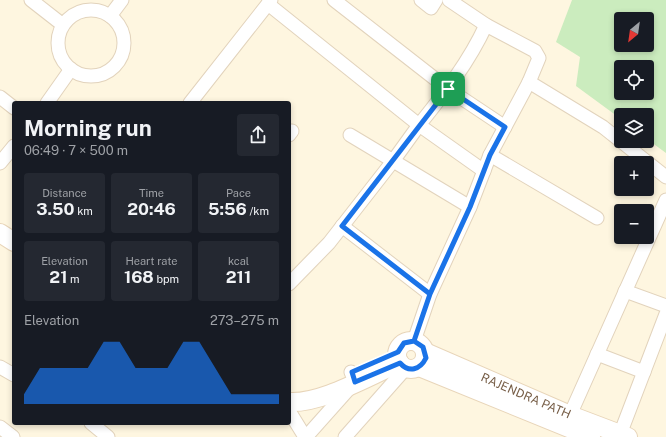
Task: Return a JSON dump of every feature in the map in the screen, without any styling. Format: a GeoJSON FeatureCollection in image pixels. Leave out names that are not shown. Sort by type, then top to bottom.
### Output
{"type":"FeatureCollection","features":[{"type":"Feature","properties":{"kind":"main road"},"geometry":{"type":"LineString","coordinates":[[0,221],[12,228]]}},
{"type":"Feature","properties":{"kind":"main road"},"geometry":{"type":"LineString","coordinates":[[0,233],[12,241]]}},
{"type":"Feature","properties":{"kind":"main road"},"geometry":{"type":"LineString","coordinates":[[291,391],[300,392],[317,388],[410,357]]}},
{"type":"Feature","properties":{"kind":"main road","name":"RAJENDRA PATH"},"geometry":{"type":"LineString","coordinates":[[410,357],[570,415],[623,436]]}},
{"type":"Feature","properties":{"kind":"main road","name":"RAJENDRA PATH"},"geometry":{"type":"LineString","coordinates":[[410,357],[591,437]]}},
{"type":"Feature","properties":{"kind":"main road"},"geometry":{"type":"LineString","coordinates":[[291,402],[301,402],[321,398],[353,377]]}},
{"type":"Feature","properties":{"kind":"street"},"geometry":{"type":"LineString","coordinates":[[31,0],[63,25]]}},
{"type":"Feature","properties":{"kind":"street"},"geometry":{"type":"LineString","coordinates":[[110,16],[122,0]]}},
{"type":"Feature","properties":{"kind":"street"},"geometry":{"type":"LineString","coordinates":[[334,0],[448,89],[505,127]]}},
{"type":"Feature","properties":{"kind":"street"},"geometry":{"type":"LineString","coordinates":[[421,0],[431,8],[436,0]]}},
{"type":"Feature","properties":{"kind":"street"},"geometry":{"type":"LineString","coordinates":[[345,437],[410,357],[430,294],[470,207],[490,155],[529,82],[538,61],[538,55],[535,51],[486,26],[449,0]]}},
{"type":"Feature","properties":{"kind":"street"},"geometry":{"type":"LineString","coordinates":[[192,101],[269,2],[419,125],[484,171]]}},
{"type":"Feature","properties":{"kind":"street"},"geometry":{"type":"LineString","coordinates":[[90,10],[110,16],[118,24],[124,40],[122,56],[116,66],[107,73],[96,76],[84,76],[71,69],[60,55],[58,45],[59,35],[63,25],[70,18],[90,10]]}},
{"type":"Feature","properties":{"kind":"street"},"geometry":{"type":"LineString","coordinates":[[291,282],[329,243],[448,89],[486,26]]}},
{"type":"Feature","properties":{"kind":"street"},"geometry":{"type":"LineString","coordinates":[[48,101],[71,69]]}},
{"type":"Feature","properties":{"kind":"street"},"geometry":{"type":"LineString","coordinates":[[529,82],[602,127],[666,178]]}},
{"type":"Feature","properties":{"kind":"street"},"geometry":{"type":"LineString","coordinates":[[0,97],[12,106]]}},
{"type":"Feature","properties":{"kind":"street"},"geometry":{"type":"LineString","coordinates":[[350,135],[470,207]]}},
{"type":"Feature","properties":{"kind":"street"},"geometry":{"type":"LineString","coordinates":[[0,163],[12,148]]}},
{"type":"Feature","properties":{"kind":"street"},"geometry":{"type":"LineString","coordinates":[[490,155],[597,218]]}},
{"type":"Feature","properties":{"kind":"street"},"geometry":{"type":"LineString","coordinates":[[570,415],[625,291],[661,224],[666,200]]}},
{"type":"Feature","properties":{"kind":"street"},"geometry":{"type":"LineString","coordinates":[[342,226],[430,294]]}},
{"type":"Feature","properties":{"kind":"street"},"geometry":{"type":"LineString","coordinates":[[625,291],[666,306]]}},
{"type":"Feature","properties":{"kind":"street"},"geometry":{"type":"LineString","coordinates":[[623,436],[644,372],[666,314]]}},
{"type":"Feature","properties":{"kind":"street"},"geometry":{"type":"LineString","coordinates":[[597,354],[644,372]]}},
{"type":"Feature","properties":{"kind":"street"},"geometry":{"type":"LineString","coordinates":[[0,367],[12,374]]}},
{"type":"Feature","properties":{"kind":"street"},"geometry":{"type":"LineString","coordinates":[[291,414],[306,437],[353,377]]}},
{"type":"Feature","properties":{"kind":"street"},"geometry":{"type":"LineString","coordinates":[[93,425],[108,437]]}},
{"type":"Feature","properties":{"kind":"street"},"geometry":{"type":"LineString","coordinates":[[0,427],[13,437]]}},
{"type":"Feature","properties":{"kind":"green space"},"geometry":{"type":"Polygon","coordinates":[[[572,0],[666,0],[666,153],[654,144],[654,108],[614,108],[614,114],[576,86],[580,57],[556,42],[572,0]]]}},
{"type":"Feature","properties":{"kind":"route"},"geometry":{"type":"LineString","coordinates":[[448,89],[342,226],[430,294],[414,341],[423,347],[426,358],[420,367],[409,369],[400,363],[355,382],[352,372],[398,352],[404,343],[414,341],[430,294],[450,247],[470,207],[490,155],[505,127],[448,89]]}}]}
